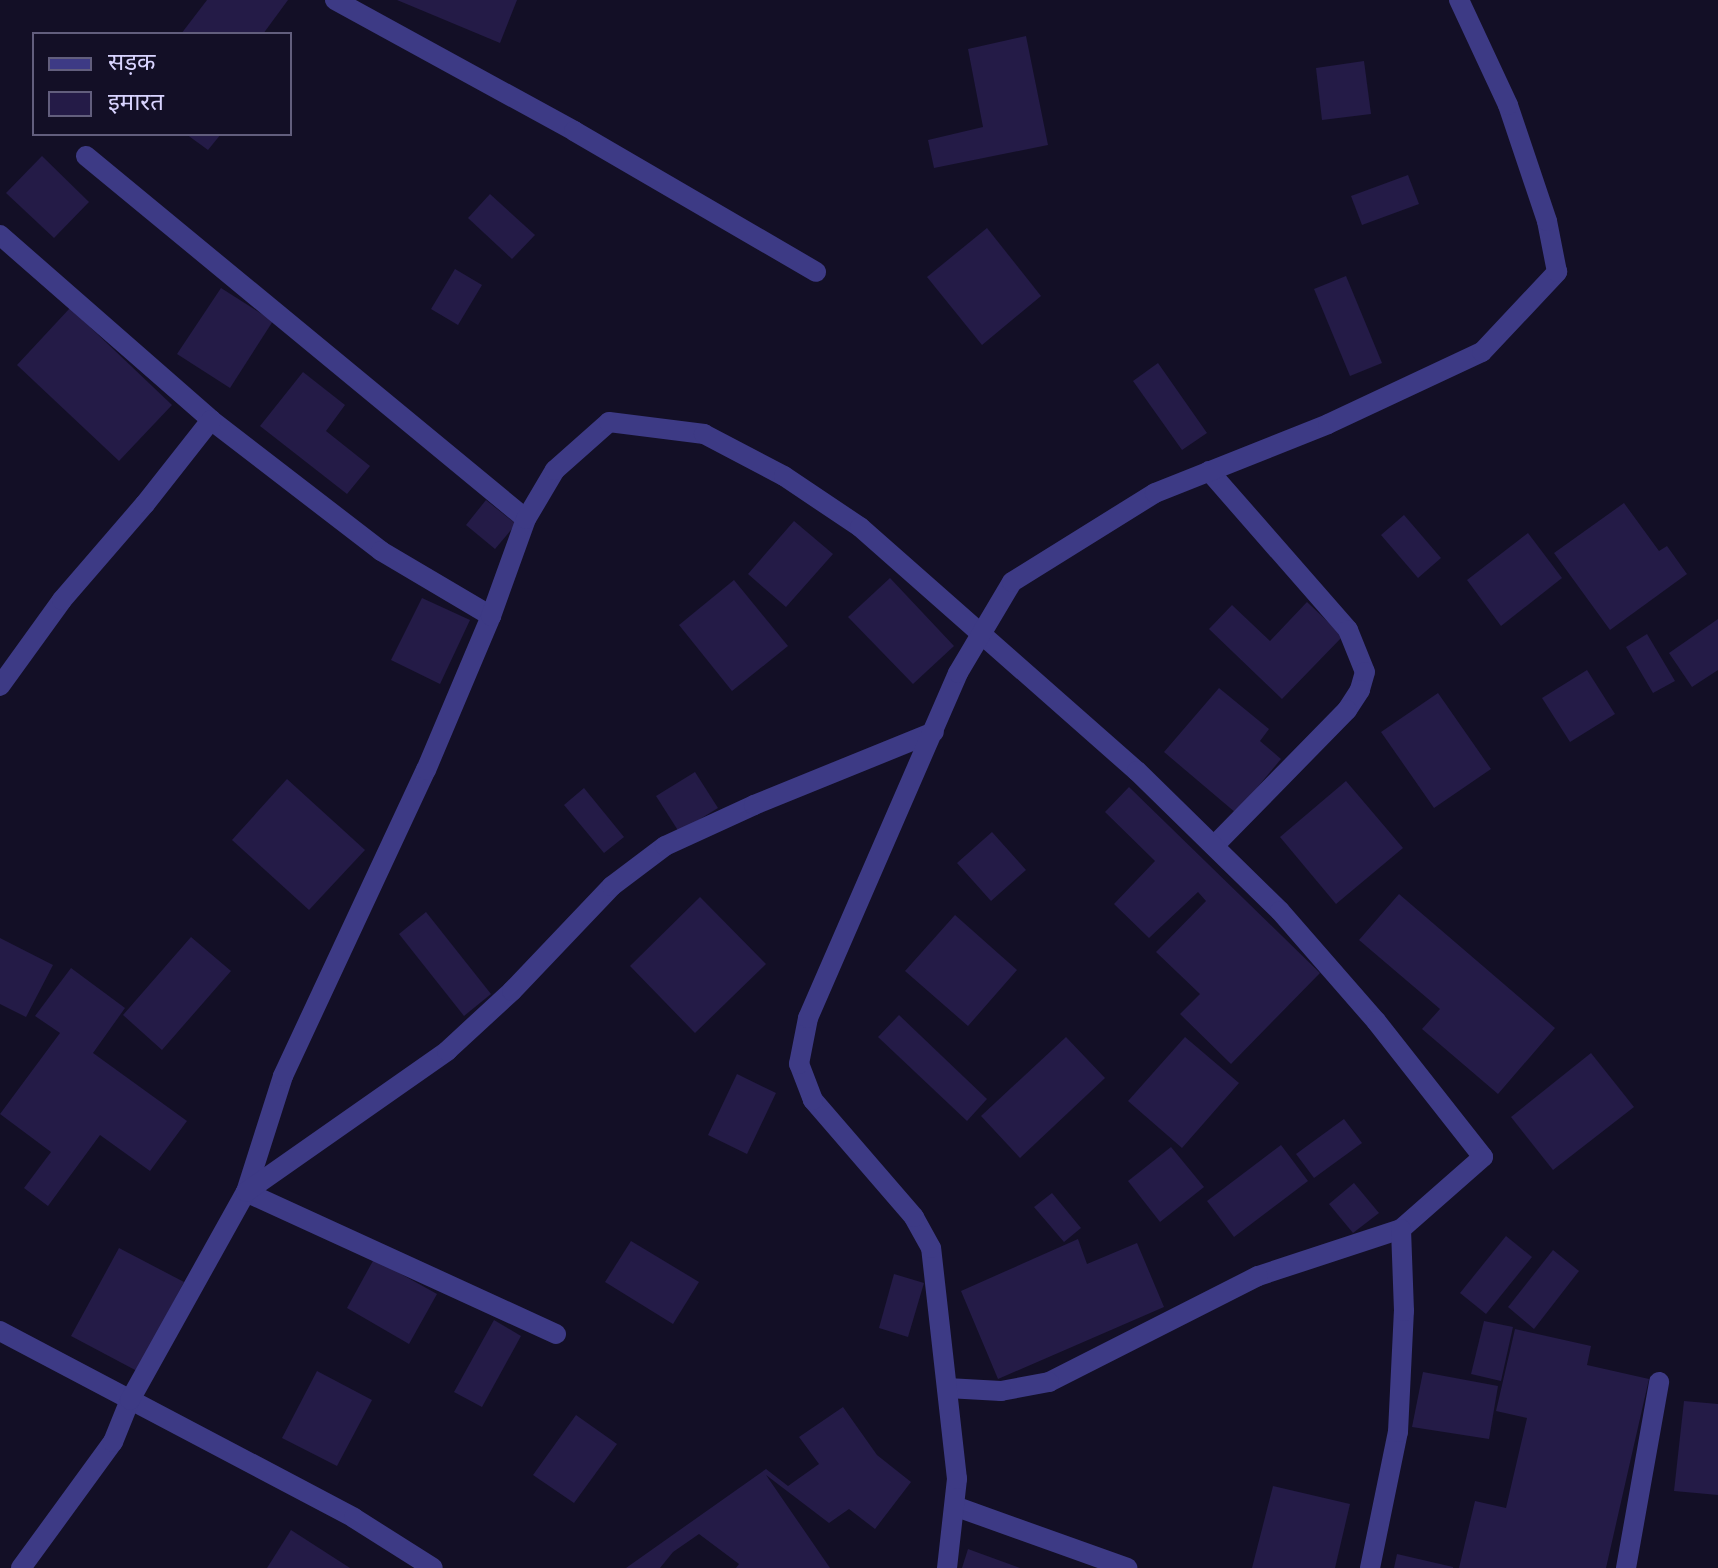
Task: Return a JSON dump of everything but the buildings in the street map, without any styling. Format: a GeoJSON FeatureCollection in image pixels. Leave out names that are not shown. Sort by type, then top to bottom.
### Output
{"type":"FeatureCollection","features":[{"type":"Feature","properties":{"kind":"street"},"geometry":{"type":"LineString","coordinates":[[335,0],[574,131],[816,272]]}},
{"type":"Feature","properties":{"kind":"street"},"geometry":{"type":"LineString","coordinates":[[947,1568],[957,1507],[931,1248],[914,1217],[813,1100],[799,1064],[808,1018],[958,673],[1012,582],[1155,493],[1328,424],[1482,352],[1557,272],[1547,221],[1508,105],[1459,0]]}},
{"type":"Feature","properties":{"kind":"street"},"geometry":{"type":"LineString","coordinates":[[86,156],[526,519]]}},
{"type":"Feature","properties":{"kind":"street"},"geometry":{"type":"LineString","coordinates":[[0,235],[211,420],[381,551],[491,616]]}},
{"type":"Feature","properties":{"kind":"street"},"geometry":{"type":"LineString","coordinates":[[0,686],[62,600],[145,504],[211,420]]}},
{"type":"Feature","properties":{"kind":"street"},"geometry":{"type":"LineString","coordinates":[[21,1568],[106,1452],[130,1400],[246,1192],[283,1076],[426,770],[491,616],[526,519],[555,470],[609,422],[704,434],[784,476],[860,527],[1137,771],[1280,911],[1376,1021],[1483,1157],[1401,1229],[1258,1276],[1049,1382],[1001,1391],[947,1388]]}},
{"type":"Feature","properties":{"kind":"street"},"geometry":{"type":"LineString","coordinates":[[1209,471],[1348,630],[1365,672],[1360,690],[1347,710],[1214,846]]}},
{"type":"Feature","properties":{"kind":"street"},"geometry":{"type":"LineString","coordinates":[[246,1192],[447,1051],[512,991],[612,886],[665,846],[754,805],[934,732]]}},
{"type":"Feature","properties":{"kind":"street"},"geometry":{"type":"LineString","coordinates":[[246,1192],[556,1334]]}},
{"type":"Feature","properties":{"kind":"street"},"geometry":{"type":"LineString","coordinates":[[1370,1568],[1398,1432],[1404,1311],[1401,1229]]}},
{"type":"Feature","properties":{"kind":"street"},"geometry":{"type":"LineString","coordinates":[[0,1331],[354,1518],[433,1568]]}},
{"type":"Feature","properties":{"kind":"street"},"geometry":{"type":"LineString","coordinates":[[1626,1568],[1659,1382]]}},
{"type":"Feature","properties":{"kind":"street"},"geometry":{"type":"LineString","coordinates":[[957,1507],[1127,1568]]}}]}
